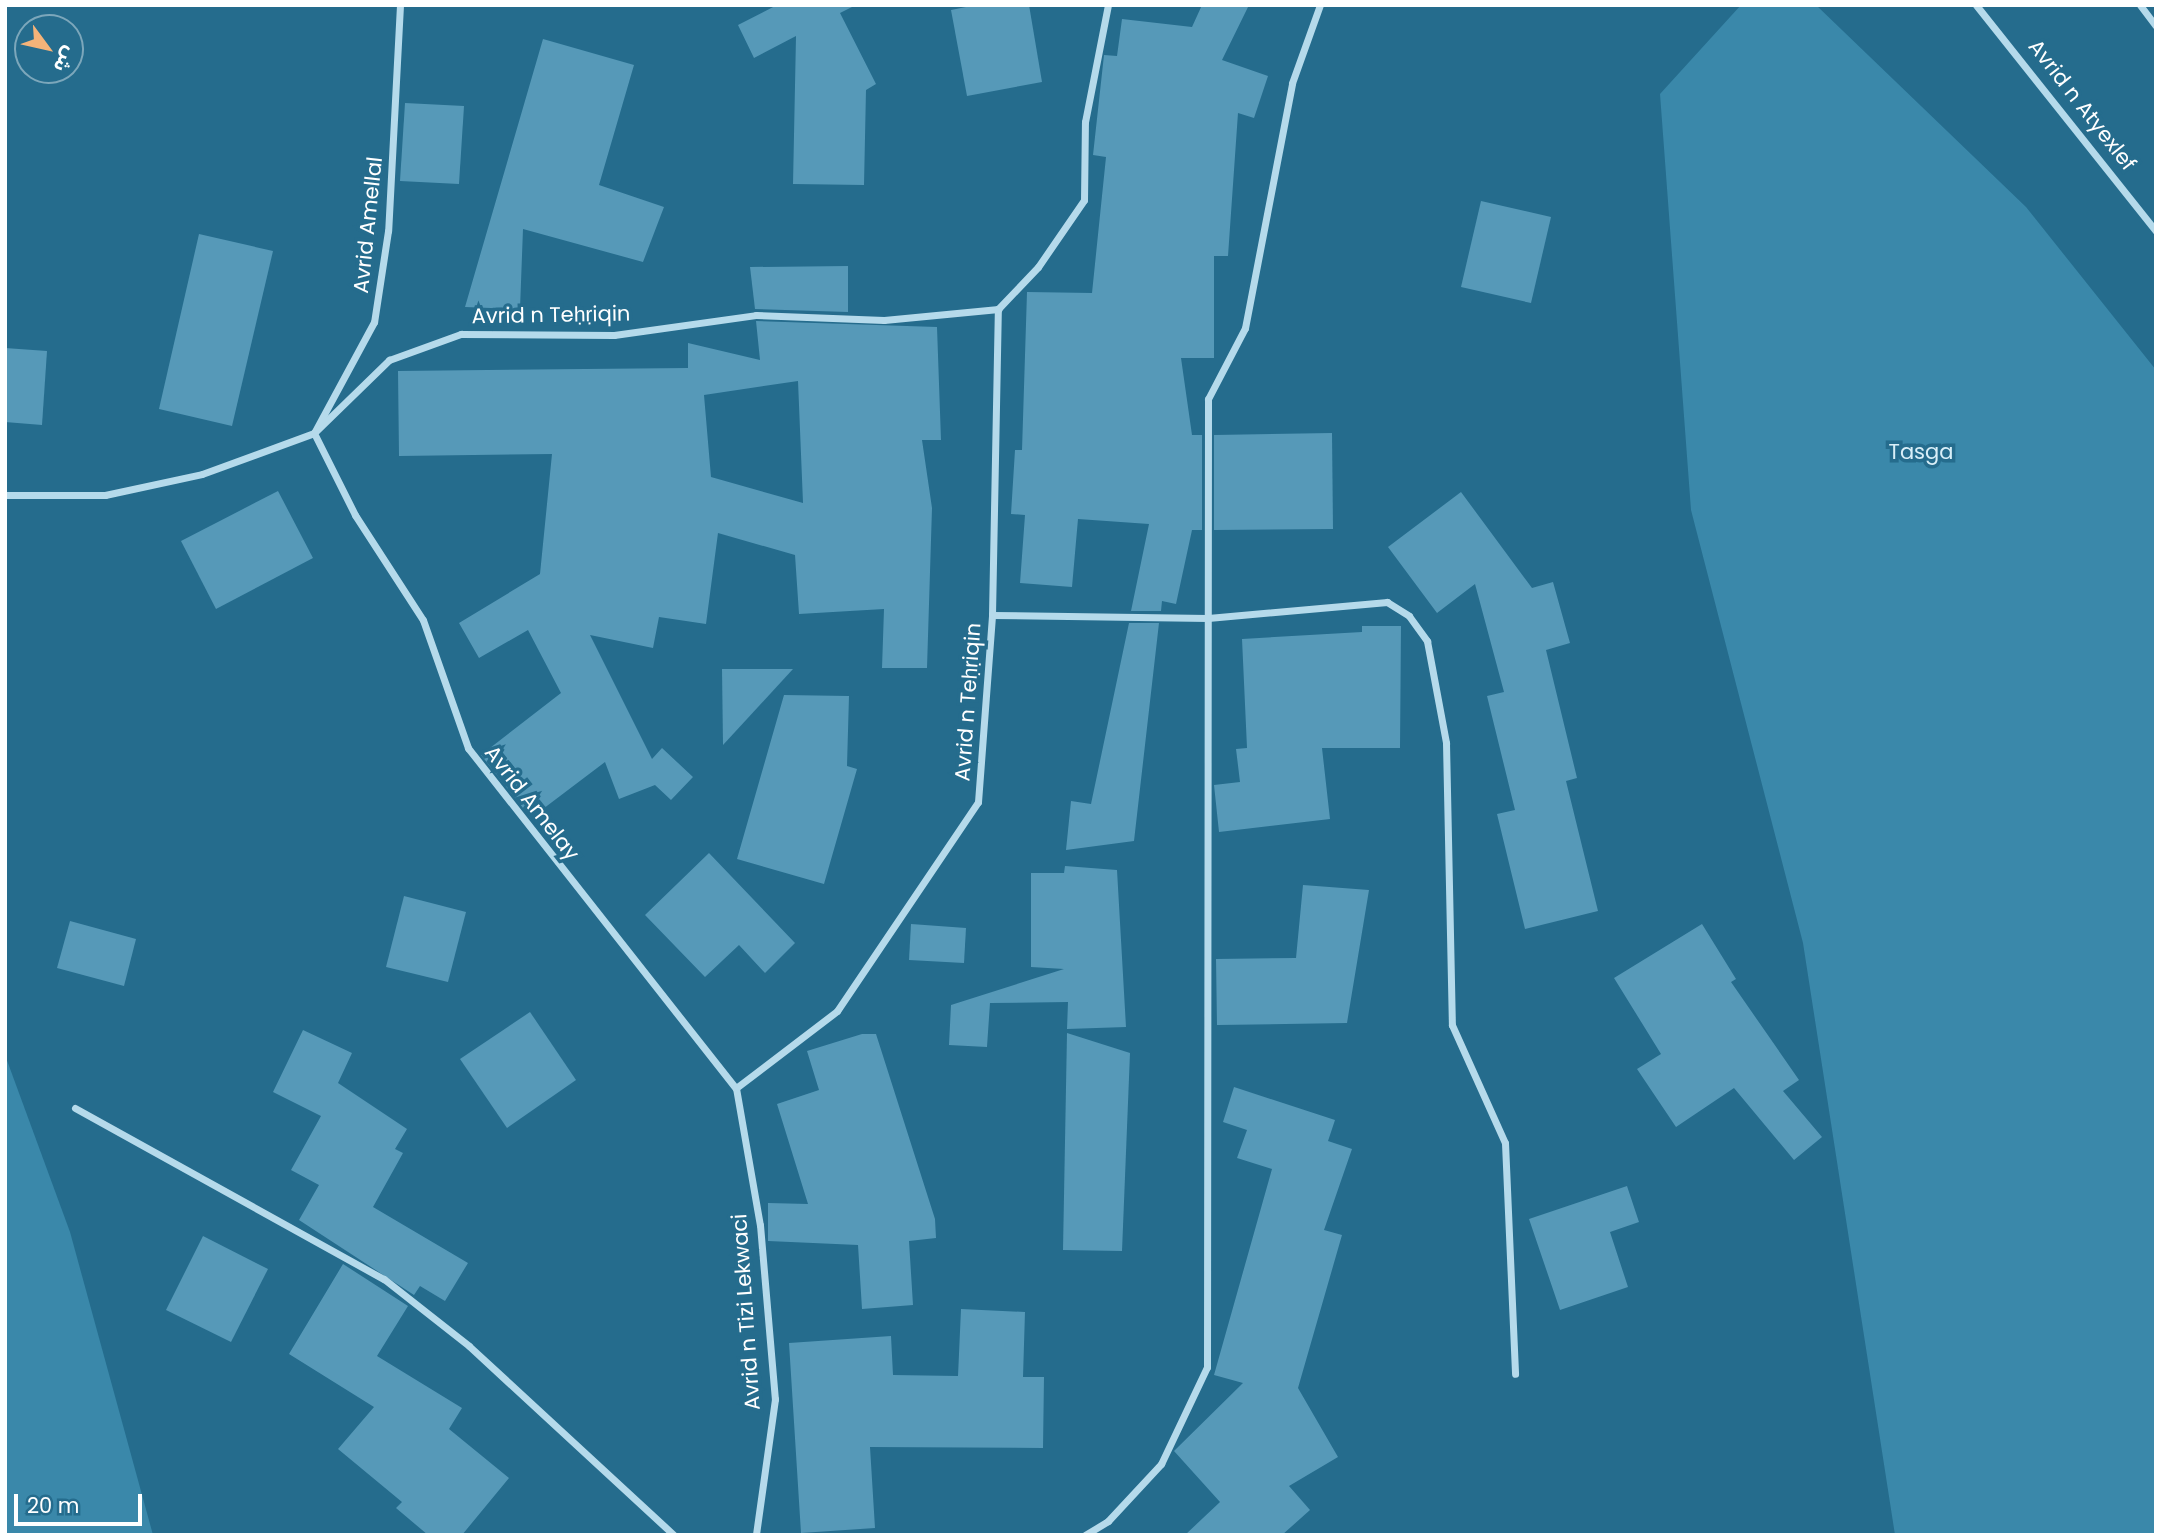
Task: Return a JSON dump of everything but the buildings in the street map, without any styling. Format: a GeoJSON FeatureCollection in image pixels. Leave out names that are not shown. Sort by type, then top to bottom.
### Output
{"type":"FeatureCollection","features":[{"type":"Feature","properties":{"kind":"street","name":"Avrid Amellal"},"geometry":{"type":"LineString","coordinates":[[314,433],[374,322],[388,231],[400,5]]}},
{"type":"Feature","properties":{"kind":"street"},"geometry":{"type":"LineString","coordinates":[[998,309],[1038,268],[1084,200],[1085,122],[1108,5]]}},
{"type":"Feature","properties":{"kind":"street"},"geometry":{"type":"LineString","coordinates":[[1085,1535],[1108,1521],[1161,1464],[1207,1367],[1208,399],[1245,328],[1292,83],[1320,5]]}},
{"type":"Feature","properties":{"kind":"street","name":"Avrid n Atyexlef"},"geometry":{"type":"LineString","coordinates":[[1976,5],[2156,230]]}},
{"type":"Feature","properties":{"kind":"street"},"geometry":{"type":"LineString","coordinates":[[2140,5],[2156,26]]}},
{"type":"Feature","properties":{"kind":"street","name":"Avrid n Teḥṛiqin"},"geometry":{"type":"LineString","coordinates":[[5,495],[105,495],[202,474],[314,433],[389,360],[461,334],[614,335],[756,315],[884,320],[998,309],[992,615],[978,802],[837,1011],[736,1088]]}},
{"type":"Feature","properties":{"kind":"street","name":"Avrid Amelay"},"geometry":{"type":"LineString","coordinates":[[314,433],[355,514],[423,621],[468,748],[736,1088]]}},
{"type":"Feature","properties":{"kind":"street"},"geometry":{"type":"LineString","coordinates":[[992,615],[1208,618],[1387,602],[1409,616],[1427,641],[1446,743],[1452,1025],[1505,1143],[1515,1374]]}},
{"type":"Feature","properties":{"kind":"street","name":"Avrid n Tizi Lekwaci"},"geometry":{"type":"LineString","coordinates":[[736,1088],[760,1225],[775,1399],[756,1535]]}},
{"type":"Feature","properties":{"kind":"street"},"geometry":{"type":"LineString","coordinates":[[75,1108],[384,1279],[469,1346],[674,1535]]}},
{"type":"Feature","properties":{"kind":"green space","name":"Tasga"},"geometry":{"type":"Polygon","coordinates":[[[1741,5],[1816,5],[2026,207],[2156,370],[2156,1535],[1895,1535],[1803,943],[1691,510],[1660,94],[1741,5]]]}},
{"type":"Feature","properties":{"kind":"green space"},"geometry":{"type":"Polygon","coordinates":[[[5,1055],[70,1232],[153,1535],[5,1535],[5,1055]]]}}]}
